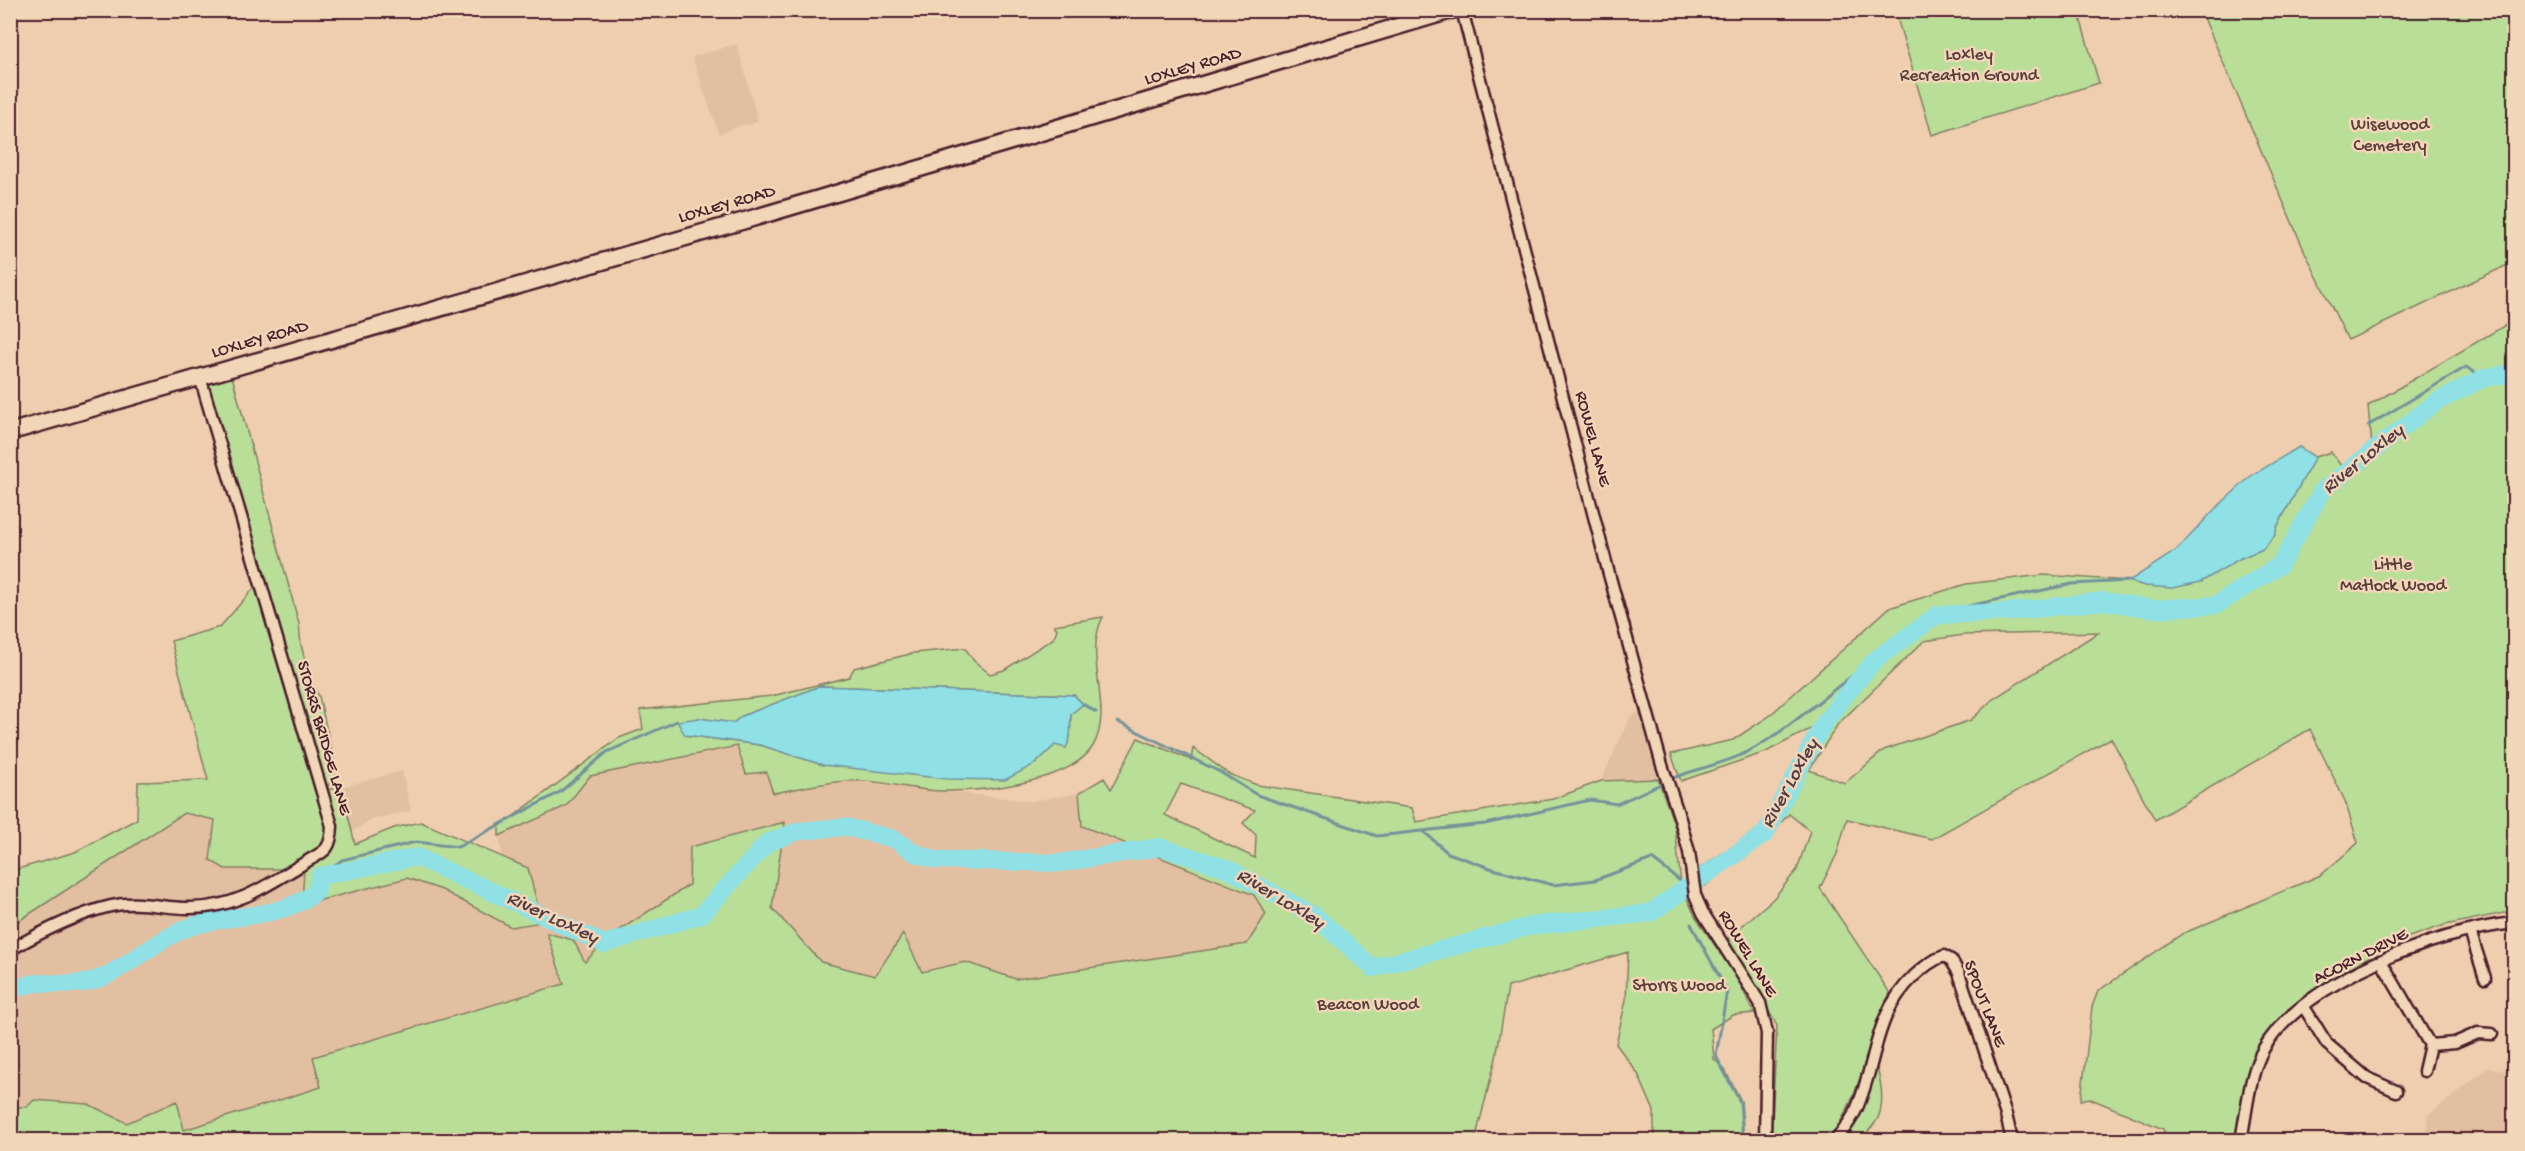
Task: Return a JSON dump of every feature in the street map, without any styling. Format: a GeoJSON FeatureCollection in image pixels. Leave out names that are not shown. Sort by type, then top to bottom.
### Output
{"type":"FeatureCollection","features":[{"type":"Feature","properties":{"kind":"main road","name":"LOXLEY ROAD"},"geometry":{"type":"LineString","coordinates":[[10,432],[750,219],[1453,10]]}},
{"type":"Feature","properties":{"kind":"street","name":"ROWEL LANE"},"geometry":{"type":"LineString","coordinates":[[1462,10],[1610,574],[1665,775],[1671,788],[1689,852],[1695,895],[1702,913],[1760,1003],[1766,1020],[1765,1140]]}},
{"type":"Feature","properties":{"kind":"street","name":"STORRS BRIDGE LANE"},"geometry":{"type":"LineString","coordinates":[[10,950],[82,914],[113,905],[140,904],[189,908],[242,899],[273,884],[328,849],[332,842],[332,826],[200,377]]}},
{"type":"Feature","properties":{"kind":"street","name":"ACORN DRIVE"},"geometry":{"type":"LineString","coordinates":[[2241,1140],[2254,1078],[2263,1050],[2278,1030],[2304,1007],[2347,979],[2416,946],[2470,931],[2514,923]]}},
{"type":"Feature","properties":{"kind":"street"},"geometry":{"type":"LineString","coordinates":[[2470,931],[2485,978]]}},
{"type":"Feature","properties":{"kind":"street","name":"SPOUT LANE"},"geometry":{"type":"LineString","coordinates":[[1836,1140],[1857,1108],[1881,1027],[1891,1003],[1929,963],[1944,956],[1951,960],[1959,974],[2006,1115],[2012,1140]]}},
{"type":"Feature","properties":{"kind":"street"},"geometry":{"type":"LineString","coordinates":[[2381,961],[2430,1045],[2424,1071]]}},
{"type":"Feature","properties":{"kind":"street"},"geometry":{"type":"LineString","coordinates":[[2304,1007],[2327,1044],[2367,1078],[2396,1090]]}},
{"type":"Feature","properties":{"kind":"street"},"geometry":{"type":"LineString","coordinates":[[2430,1045],[2455,1043],[2478,1033],[2492,1034]]}},
{"type":"Feature","properties":{"kind":"shaded area"},"geometry":{"type":"Polygon","coordinates":[[[737,44],[758,121],[719,134],[692,57],[737,44]]]}},
{"type":"Feature","properties":{"kind":"shaded area"},"geometry":{"type":"Polygon","coordinates":[[[1640,712],[1658,779],[1601,781],[1631,715],[1640,712]]]}},
{"type":"Feature","properties":{"kind":"shaded area"},"geometry":{"type":"Polygon","coordinates":[[[738,746],[746,774],[766,772],[773,793],[850,781],[1031,801],[1079,793],[1082,826],[1254,895],[1266,914],[1247,944],[1016,979],[965,962],[922,972],[903,935],[875,977],[821,962],[772,908],[785,822],[609,937],[585,962],[547,934],[564,984],[313,1057],[321,1087],[184,1130],[177,1101],[100,1135],[100,1140],[11,1140],[11,926],[183,813],[216,820],[210,860],[304,869],[302,905],[407,878],[442,890],[511,927],[542,922],[528,868],[502,857],[499,836],[566,806],[590,776],[738,746]]]}},
{"type":"Feature","properties":{"kind":"shaded area"},"geometry":{"type":"Polygon","coordinates":[[[402,771],[411,811],[372,819],[352,832],[341,787],[402,771]]]}},
{"type":"Feature","properties":{"kind":"shaded area"},"geometry":{"type":"Polygon","coordinates":[[[2488,1067],[2514,1072],[2514,1140],[2425,1140],[2429,1115],[2488,1067]]]}},
{"type":"Feature","properties":{"kind":"green space","name":"Loxley Recreation Ground"},"geometry":{"type":"Polygon","coordinates":[[[1895,11],[2078,11],[2099,83],[1932,135],[1895,11]]]}},
{"type":"Feature","properties":{"kind":"green space","name":"Wisewood Cemetery"},"geometry":{"type":"Polygon","coordinates":[[[2201,11],[2514,11],[2514,262],[2348,340],[2304,250],[2201,11]]]}},
{"type":"Feature","properties":{"kind":"green space","name":"Little Matlock Wood"},"geometry":{"type":"Polygon","coordinates":[[[2514,320],[2514,911],[2445,925],[2397,941],[2340,973],[2288,1009],[2270,1029],[2253,1057],[2234,1140],[2167,1140],[2163,1129],[2089,1098],[2081,1100],[2092,1007],[2098,991],[2182,934],[2321,875],[2358,843],[2345,801],[2310,729],[2155,820],[2111,738],[1932,839],[1847,819],[1837,854],[1820,888],[1890,993],[1881,1012],[1857,1087],[1840,1123],[1827,1140],[1771,1140],[1777,1026],[1728,938],[1773,899],[1797,870],[1810,831],[1789,814],[1775,829],[1705,886],[1699,869],[1761,827],[1814,727],[1766,752],[1681,781],[1671,754],[1733,740],[1768,717],[1889,608],[1966,584],[2044,575],[2129,581],[2145,586],[2241,558],[2263,549],[2275,535],[2277,527],[2315,457],[2331,452],[2341,466],[2372,446],[2368,406],[2514,320]],[[2099,632],[1963,635],[1924,641],[1838,724],[1809,770],[1845,783],[1884,750],[1971,720],[1993,699],[2099,632]]]}},
{"type":"Feature","properties":{"kind":"green space"},"geometry":{"type":"Polygon","coordinates":[[[232,376],[299,624],[301,645],[311,682],[319,696],[336,770],[326,790],[341,787],[355,844],[394,828],[421,822],[528,868],[542,922],[511,927],[442,890],[407,878],[302,905],[304,869],[225,869],[210,860],[215,820],[184,813],[11,926],[11,871],[75,852],[137,819],[138,782],[208,780],[171,641],[220,627],[255,587],[315,792],[325,791],[207,385],[232,376]]]}},
{"type":"Feature","properties":{"kind":"green space"},"geometry":{"type":"Polygon","coordinates":[[[1103,617],[1097,633],[1096,649],[1101,716],[1099,731],[1093,746],[1082,759],[1045,777],[977,790],[940,791],[849,781],[773,793],[766,772],[746,774],[737,746],[590,776],[566,806],[499,836],[499,827],[619,738],[643,729],[640,710],[772,696],[849,677],[854,668],[914,653],[965,648],[974,661],[990,674],[1004,670],[1054,638],[1057,629],[1054,625],[1103,617]],[[820,686],[742,716],[733,723],[699,718],[685,735],[760,745],[823,765],[1035,764],[1055,745],[1070,738],[1071,714],[1083,704],[1074,695],[820,686]]]}},
{"type":"Feature","properties":{"kind":"green space","name":"Beacon Wood"},"geometry":{"type":"Polygon","coordinates":[[[1138,738],[1191,760],[1193,748],[1229,774],[1257,785],[1412,808],[1416,822],[1553,799],[1601,781],[1658,779],[1675,827],[1681,885],[1695,916],[1737,978],[1754,1013],[1733,1015],[1711,1029],[1714,1059],[1725,1070],[1741,1101],[1744,1140],[1654,1140],[1654,1111],[1638,1074],[1616,1044],[1626,1000],[1628,952],[1508,987],[1496,1058],[1475,1140],[342,1140],[336,1138],[100,1140],[100,1136],[11,1136],[11,1107],[27,1107],[34,1100],[88,1104],[127,1123],[177,1101],[184,1130],[321,1087],[313,1057],[564,984],[547,933],[573,940],[585,962],[609,937],[689,885],[690,847],[785,822],[772,908],[821,962],[875,976],[903,934],[922,972],[965,962],[1016,979],[1247,944],[1266,914],[1254,895],[1082,826],[1079,793],[1104,778],[1111,789],[1138,738]],[[1181,784],[1165,815],[1255,858],[1256,835],[1243,823],[1255,810],[1181,784]]]}},
{"type":"Feature","properties":{"kind":"green space"},"geometry":{"type":"Polygon","coordinates":[[[1874,1061],[1881,1089],[1878,1118],[1860,1140],[1841,1140],[1854,1124],[1874,1061]]]}},
{"type":"Feature","properties":{"kind":"water"},"geometry":{"type":"Polygon","coordinates":[[[2299,447],[2315,457],[2277,527],[2275,535],[2263,549],[2241,558],[2201,582],[2172,588],[2145,586],[2129,581],[2177,550],[2213,511],[2251,476],[2299,447]]]}},
{"type":"Feature","properties":{"kind":"water"},"geometry":{"type":"Polygon","coordinates":[[[820,686],[1074,695],[1083,704],[1071,714],[1070,738],[1066,748],[1055,745],[1035,764],[1005,780],[947,779],[823,765],[760,745],[685,735],[677,721],[699,718],[733,723],[742,716],[820,686]]]}},
{"type":"Feature","properties":{"kind":"waterway"},"geometry":{"type":"LineString","coordinates":[[2369,425],[2466,367],[2484,378]]}},
{"type":"Feature","properties":{"kind":"waterway","name":"River Loxley"},"geometry":{"type":"LineString","coordinates":[[10,988],[34,983],[69,984],[93,981],[113,972],[169,937],[193,926],[272,912],[302,901],[316,892],[320,876],[417,857],[604,944],[701,915],[767,843],[798,831],[846,827],[894,839],[915,853],[936,860],[1060,863],[1160,847],[1226,868],[1315,916],[1373,968],[1531,926],[1650,913],[1765,834],[1822,726],[1839,703],[1876,659],[1937,615],[2009,612],[2103,601],[2154,609],[2216,605],[2280,565],[2322,491],[2436,402],[2484,378],[2514,373]]}},
{"type":"Feature","properties":{"kind":"waterway"},"geometry":{"type":"LineString","coordinates":[[1956,614],[1963,607],[2072,584],[2129,581]]}},
{"type":"Feature","properties":{"kind":"waterway"},"geometry":{"type":"LineString","coordinates":[[1671,779],[1749,751],[1782,730],[1876,659]]}},
{"type":"Feature","properties":{"kind":"waterway"},"geometry":{"type":"LineString","coordinates":[[1083,704],[1096,712]]}},
{"type":"Feature","properties":{"kind":"waterway"},"geometry":{"type":"LineString","coordinates":[[320,876],[342,860],[416,842],[458,847],[560,792],[607,752],[677,721]]}},
{"type":"Feature","properties":{"kind":"waterway"},"geometry":{"type":"LineString","coordinates":[[1118,722],[1220,772],[1257,795],[1377,836],[1485,824],[1590,800],[1617,804],[1665,782]]}},
{"type":"Feature","properties":{"kind":"waterway"},"geometry":{"type":"LineString","coordinates":[[1423,831],[1448,853],[1493,869],[1553,885],[1595,880],[1652,859],[1688,887]]}},
{"type":"Feature","properties":{"kind":"waterway"},"geometry":{"type":"LineString","coordinates":[[1691,924],[1727,991],[1716,1056],[1740,1102],[1743,1140]]}},
{"type":"Feature","properties":{"kind":"park label","name":"Storrs Wood"},"geometry":{"type":"Point","coordinates":[1679,986]}}]}
